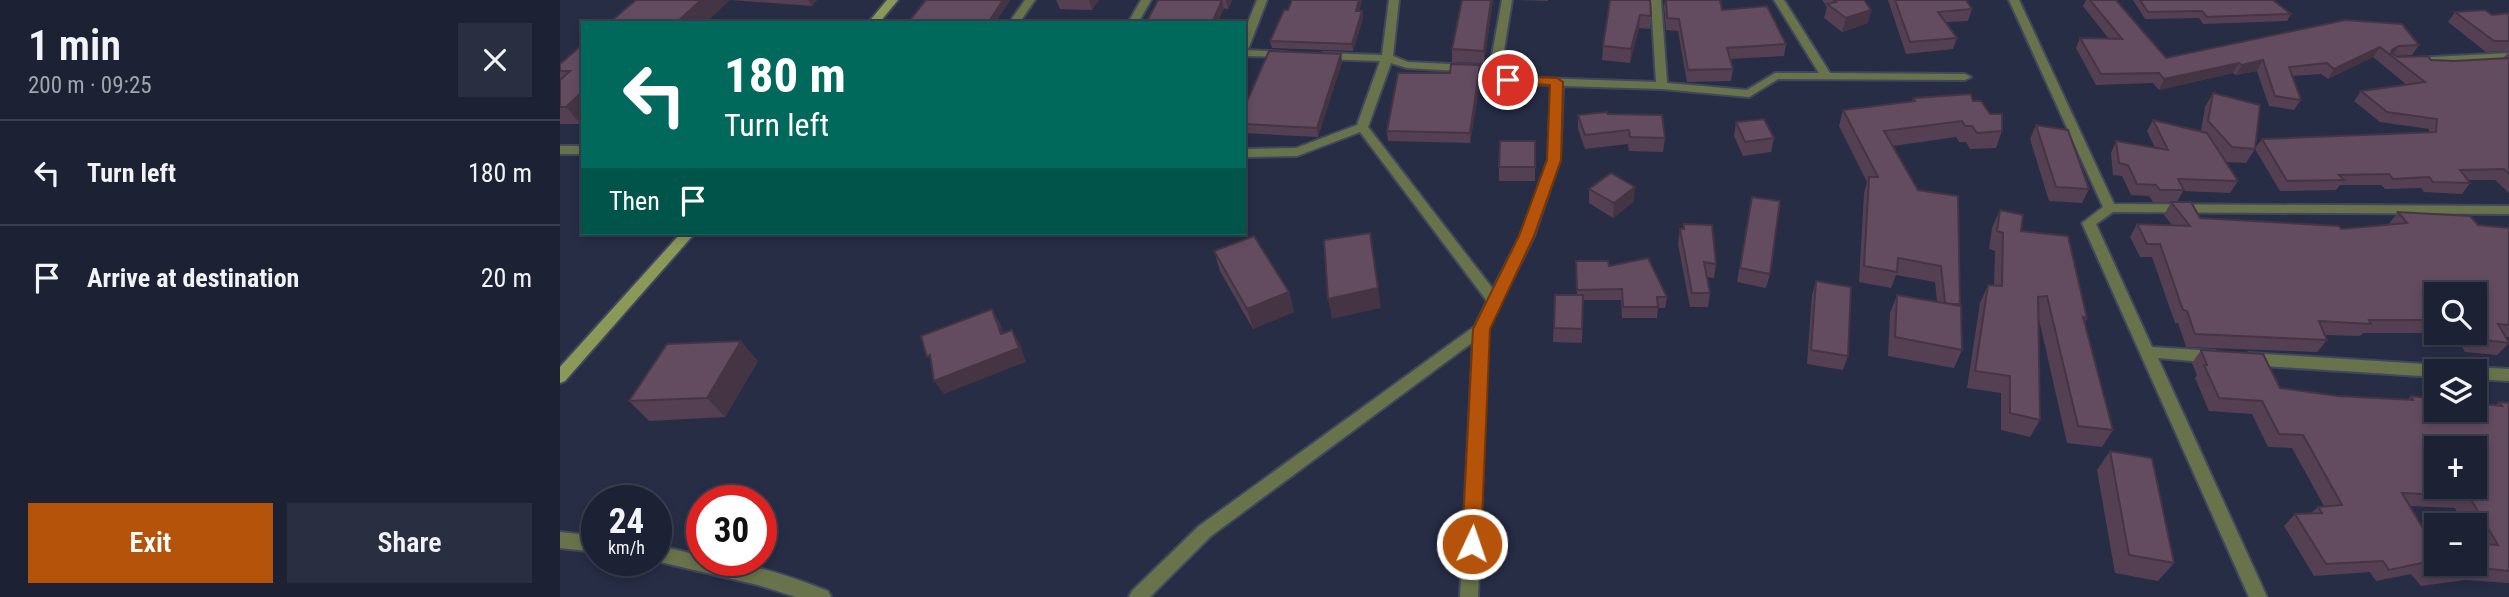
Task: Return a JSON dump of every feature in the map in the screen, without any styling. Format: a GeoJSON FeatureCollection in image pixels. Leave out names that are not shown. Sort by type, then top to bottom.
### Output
{"type":"FeatureCollection","features":[{"type":"Feature","properties":{"kind":"street"},"geometry":{"type":"LineString","coordinates":[[875,21],[893,0]]}},
{"type":"Feature","properties":{"kind":"street"},"geometry":{"type":"LineString","coordinates":[[1015,21],[1030,0]]}},
{"type":"Feature","properties":{"kind":"street"},"geometry":{"type":"LineString","coordinates":[[1134,21],[1146,0]]}},
{"type":"Feature","properties":{"kind":"street"},"geometry":{"type":"LineString","coordinates":[[1246,42],[1262,0]]}},
{"type":"Feature","properties":{"kind":"street"},"geometry":{"type":"LineString","coordinates":[[1246,153],[1297,152],[1362,127],[1387,58],[1394,0]]}},
{"type":"Feature","properties":{"kind":"street"},"geometry":{"type":"LineString","coordinates":[[1495,71],[1507,0]]}},
{"type":"Feature","properties":{"kind":"street"},"geometry":{"type":"LineString","coordinates":[[1656,0],[1662,86]]}},
{"type":"Feature","properties":{"kind":"street"},"geometry":{"type":"LineString","coordinates":[[1779,0],[1827,76]]}},
{"type":"Feature","properties":{"kind":"street"},"geometry":{"type":"LineString","coordinates":[[2014,0],[2110,208]]}},
{"type":"Feature","properties":{"kind":"street"},"geometry":{"type":"LineString","coordinates":[[1246,54],[1298,55]]}},
{"type":"Feature","properties":{"kind":"street"},"geometry":{"type":"LineString","coordinates":[[1311,56],[1387,58],[1407,65],[1495,71],[1508,80],[1662,86],[1749,94],[1776,76],[1965,76]]}},
{"type":"Feature","properties":{"kind":"street"},"geometry":{"type":"LineString","coordinates":[[2405,61],[2509,56]]}},
{"type":"Feature","properties":{"kind":"street"},"geometry":{"type":"LineString","coordinates":[[1469,597],[1481,329],[1527,236],[1554,160],[1557,82]]}},
{"type":"Feature","properties":{"kind":"street"},"geometry":{"type":"LineString","coordinates":[[1362,127],[1494,300]]}},
{"type":"Feature","properties":{"kind":"street"},"geometry":{"type":"LineString","coordinates":[[560,150],[581,150]]}},
{"type":"Feature","properties":{"kind":"street"},"geometry":{"type":"LineString","coordinates":[[2258,597],[2089,223],[2110,208],[2509,210]]}},
{"type":"Feature","properties":{"kind":"street"},"geometry":{"type":"LineString","coordinates":[[560,377],[686,235]]}},
{"type":"Feature","properties":{"kind":"street"},"geometry":{"type":"LineString","coordinates":[[1138,597],[1205,531],[1481,329]]}},
{"type":"Feature","properties":{"kind":"street"},"geometry":{"type":"LineString","coordinates":[[2147,352],[2424,370]]}},
{"type":"Feature","properties":{"kind":"street"},"geometry":{"type":"LineString","coordinates":[[2487,373],[2509,374]]}},
{"type":"Feature","properties":{"kind":"street"},"geometry":{"type":"LineString","coordinates":[[560,540],[581,542]]}},
{"type":"Feature","properties":{"kind":"street"},"geometry":{"type":"LineString","coordinates":[[672,557],[758,577],[822,597]]}},
{"type":"Feature","properties":{"kind":"building"},"geometry":{"type":"Polygon","coordinates":[[[636,0],[701,0],[678,21],[611,21],[636,0]]]}},
{"type":"Feature","properties":{"kind":"building"},"geometry":{"type":"Polygon","coordinates":[[[926,0],[1003,0],[989,21],[910,20],[926,0]]]}},
{"type":"Feature","properties":{"kind":"building"},"geometry":{"type":"Polygon","coordinates":[[[1158,0],[1222,0],[1213,21],[1147,21],[1158,0]]]}},
{"type":"Feature","properties":{"kind":"building"},"geometry":{"type":"Polygon","coordinates":[[[1292,0],[1359,0],[1356,11],[1362,11],[1352,44],[1270,41],[1284,10],[1288,10],[1292,0]]]}},
{"type":"Feature","properties":{"kind":"building"},"geometry":{"type":"Polygon","coordinates":[[[1462,0],[1491,0],[1484,51],[1452,49],[1462,0]]]}},
{"type":"Feature","properties":{"kind":"building"},"geometry":{"type":"Polygon","coordinates":[[[1610,0],[1650,0],[1651,16],[1640,15],[1631,49],[1603,46],[1610,0]]]}},
{"type":"Feature","properties":{"kind":"building"},"geometry":{"type":"Polygon","coordinates":[[[1666,0],[1720,0],[1722,10],[1767,6],[1786,44],[1727,48],[1733,69],[1688,70],[1679,19],[1667,18],[1666,0]]]}},
{"type":"Feature","properties":{"kind":"building"},"geometry":{"type":"Polygon","coordinates":[[[1834,0],[1864,0],[1871,10],[1846,18],[1827,4],[1836,2],[1834,0]]]}},
{"type":"Feature","properties":{"kind":"building"},"geometry":{"type":"Polygon","coordinates":[[[1895,0],[1966,0],[1972,9],[1938,12],[1957,38],[1910,42],[1895,0]]]}},
{"type":"Feature","properties":{"kind":"building"},"geometry":{"type":"Polygon","coordinates":[[[2090,0],[2116,0],[2166,58],[2345,20],[2402,24],[2419,45],[2399,46],[2392,50],[2391,53],[2398,57],[2428,56],[2431,60],[2454,61],[2509,58],[2509,174],[2504,169],[2460,170],[2470,183],[2433,182],[2429,177],[2393,179],[2389,174],[2339,175],[2344,180],[2287,181],[2262,139],[2436,132],[2437,119],[2387,112],[2361,91],[2425,82],[2380,47],[2334,69],[2327,63],[2289,67],[2301,100],[2275,96],[2263,60],[2164,79],[2159,73],[2101,74],[2080,38],[2122,39],[2090,0]]]}},
{"type":"Feature","properties":{"kind":"building"},"geometry":{"type":"Polygon","coordinates":[[[2140,0],[2273,0],[2291,14],[2207,17],[2202,11],[2148,12],[2140,0]]]}},
{"type":"Feature","properties":{"kind":"building"},"geometry":{"type":"Polygon","coordinates":[[[2485,10],[2492,15],[2509,13],[2509,41],[2494,41],[2455,12],[2485,10]]]}},
{"type":"Feature","properties":{"kind":"building"},"geometry":{"type":"Polygon","coordinates":[[[581,46],[581,93],[566,107],[560,107],[560,80],[570,71],[560,71],[560,64],[581,46]]]}},
{"type":"Feature","properties":{"kind":"building"},"geometry":{"type":"Polygon","coordinates":[[[1269,51],[1341,54],[1317,128],[1246,124],[1246,103],[1269,51]]]}},
{"type":"Feature","properties":{"kind":"building"},"geometry":{"type":"Polygon","coordinates":[[[1451,64],[1480,65],[1470,133],[1387,131],[1398,73],[1450,73],[1451,64]]]}},
{"type":"Feature","properties":{"kind":"building"},"geometry":{"type":"Polygon","coordinates":[[[2213,93],[2260,105],[2255,149],[2232,147],[2208,121],[2213,93]]]}},
{"type":"Feature","properties":{"kind":"building"},"geometry":{"type":"Polygon","coordinates":[[[1971,94],[1973,101],[1981,101],[1990,114],[2002,114],[2002,131],[1977,133],[1972,126],[1965,126],[1962,121],[1884,131],[1918,190],[1958,196],[1960,304],[1952,304],[1945,303],[1941,266],[1898,258],[1897,272],[1864,266],[1869,177],[1878,177],[1843,110],[1915,101],[1913,98],[1971,94]]]}},
{"type":"Feature","properties":{"kind":"building"},"geometry":{"type":"Polygon","coordinates":[[[1607,112],[1662,115],[1665,138],[1630,137],[1629,130],[1585,135],[1578,115],[1607,112]]]}},
{"type":"Feature","properties":{"kind":"building"},"geometry":{"type":"Polygon","coordinates":[[[1764,119],[1774,138],[1745,142],[1736,122],[1764,119]]]}},
{"type":"Feature","properties":{"kind":"building"},"geometry":{"type":"Polygon","coordinates":[[[2153,120],[2207,133],[2238,181],[2178,179],[2184,190],[2160,190],[2156,185],[2137,184],[2128,165],[2119,163],[2116,141],[2168,150],[2153,120]]]}},
{"type":"Feature","properties":{"kind":"building"},"geometry":{"type":"Polygon","coordinates":[[[2036,125],[2068,130],[2089,189],[2056,187],[2036,125]]]}},
{"type":"Feature","properties":{"kind":"building"},"geometry":{"type":"Polygon","coordinates":[[[1500,141],[1535,141],[1535,167],[1499,167],[1500,141]]]}},
{"type":"Feature","properties":{"kind":"building"},"geometry":{"type":"Polygon","coordinates":[[[1611,173],[1635,187],[1614,203],[1589,189],[1611,173]]]}},
{"type":"Feature","properties":{"kind":"building"},"geometry":{"type":"Polygon","coordinates":[[[1752,197],[1780,201],[1770,274],[1740,268],[1752,197]]]}},
{"type":"Feature","properties":{"kind":"building"},"geometry":{"type":"Polygon","coordinates":[[[2171,202],[2191,202],[2200,218],[2339,226],[2341,229],[2407,223],[2398,212],[2470,216],[2478,225],[2509,228],[2509,325],[2498,324],[2509,343],[2487,340],[2487,282],[2424,282],[2424,320],[2369,320],[2371,324],[2319,321],[2327,340],[2195,334],[2187,311],[2183,310],[2160,244],[2147,244],[2137,224],[2190,226],[2171,202]]]}},
{"type":"Feature","properties":{"kind":"building"},"geometry":{"type":"Polygon","coordinates":[[[2000,210],[2023,215],[2021,231],[2068,236],[2087,318],[2083,317],[2113,430],[2078,426],[2047,296],[2038,297],[2040,420],[2010,413],[2010,376],[1975,371],[1988,285],[2002,286],[2003,233],[1997,231],[2000,210]]]}},
{"type":"Feature","properties":{"kind":"building"},"geometry":{"type":"Polygon","coordinates":[[[1684,224],[1712,225],[1716,264],[1704,262],[1710,293],[1692,293],[1680,229],[1684,229],[1684,224]]]}},
{"type":"Feature","properties":{"kind":"building"},"geometry":{"type":"Polygon","coordinates":[[[1370,233],[1378,288],[1328,299],[1324,240],[1370,233]]]}},
{"type":"Feature","properties":{"kind":"building"},"geometry":{"type":"Polygon","coordinates":[[[1254,236],[1289,292],[1247,309],[1214,251],[1254,236]]]}},
{"type":"Feature","properties":{"kind":"building"},"geometry":{"type":"Polygon","coordinates":[[[1648,258],[1667,297],[1657,297],[1658,307],[1623,307],[1622,289],[1577,290],[1576,261],[1608,261],[1609,266],[1648,258]]]}},
{"type":"Feature","properties":{"kind":"building"},"geometry":{"type":"Polygon","coordinates":[[[1816,281],[1851,287],[1848,356],[1811,350],[1816,281]]]}},
{"type":"Feature","properties":{"kind":"building"},"geometry":{"type":"Polygon","coordinates":[[[1555,295],[1583,295],[1582,329],[1554,328],[1555,295]]]}},
{"type":"Feature","properties":{"kind":"building"},"geometry":{"type":"Polygon","coordinates":[[[1897,295],[1961,306],[1962,350],[1895,337],[1897,295]]]}},
{"type":"Feature","properties":{"kind":"building"},"geometry":{"type":"Polygon","coordinates":[[[992,309],[1001,334],[1012,330],[1019,348],[934,381],[930,355],[927,357],[921,336],[992,309]]]}},
{"type":"Feature","properties":{"kind":"building"},"geometry":{"type":"Polygon","coordinates":[[[741,341],[707,398],[629,401],[667,344],[741,341]]]}},
{"type":"Feature","properties":{"kind":"building"},"geometry":{"type":"Polygon","coordinates":[[[2201,350],[2263,354],[2280,388],[2338,396],[2413,400],[2411,396],[2424,398],[2424,422],[2487,422],[2487,404],[2502,406],[2499,402],[2509,403],[2509,571],[2487,569],[2487,544],[2498,545],[2487,526],[2487,513],[2479,513],[2471,499],[2487,499],[2487,436],[2424,436],[2424,494],[2402,493],[2424,530],[2424,562],[2389,570],[2383,561],[2326,564],[2295,514],[2322,513],[2318,507],[2342,505],[2303,435],[2279,434],[2262,401],[2219,398],[2204,365],[2207,365],[2201,350]]]}},
{"type":"Feature","properties":{"kind":"building"},"geometry":{"type":"Polygon","coordinates":[[[2110,451],[2152,458],[2174,563],[2129,555],[2110,451]]]}},
{"type":"Feature","properties":{"kind":"route"},"geometry":{"type":"LineString","coordinates":[[1472,544],[1481,329],[1527,236],[1554,160],[1557,82],[1508,80]]}}]}
